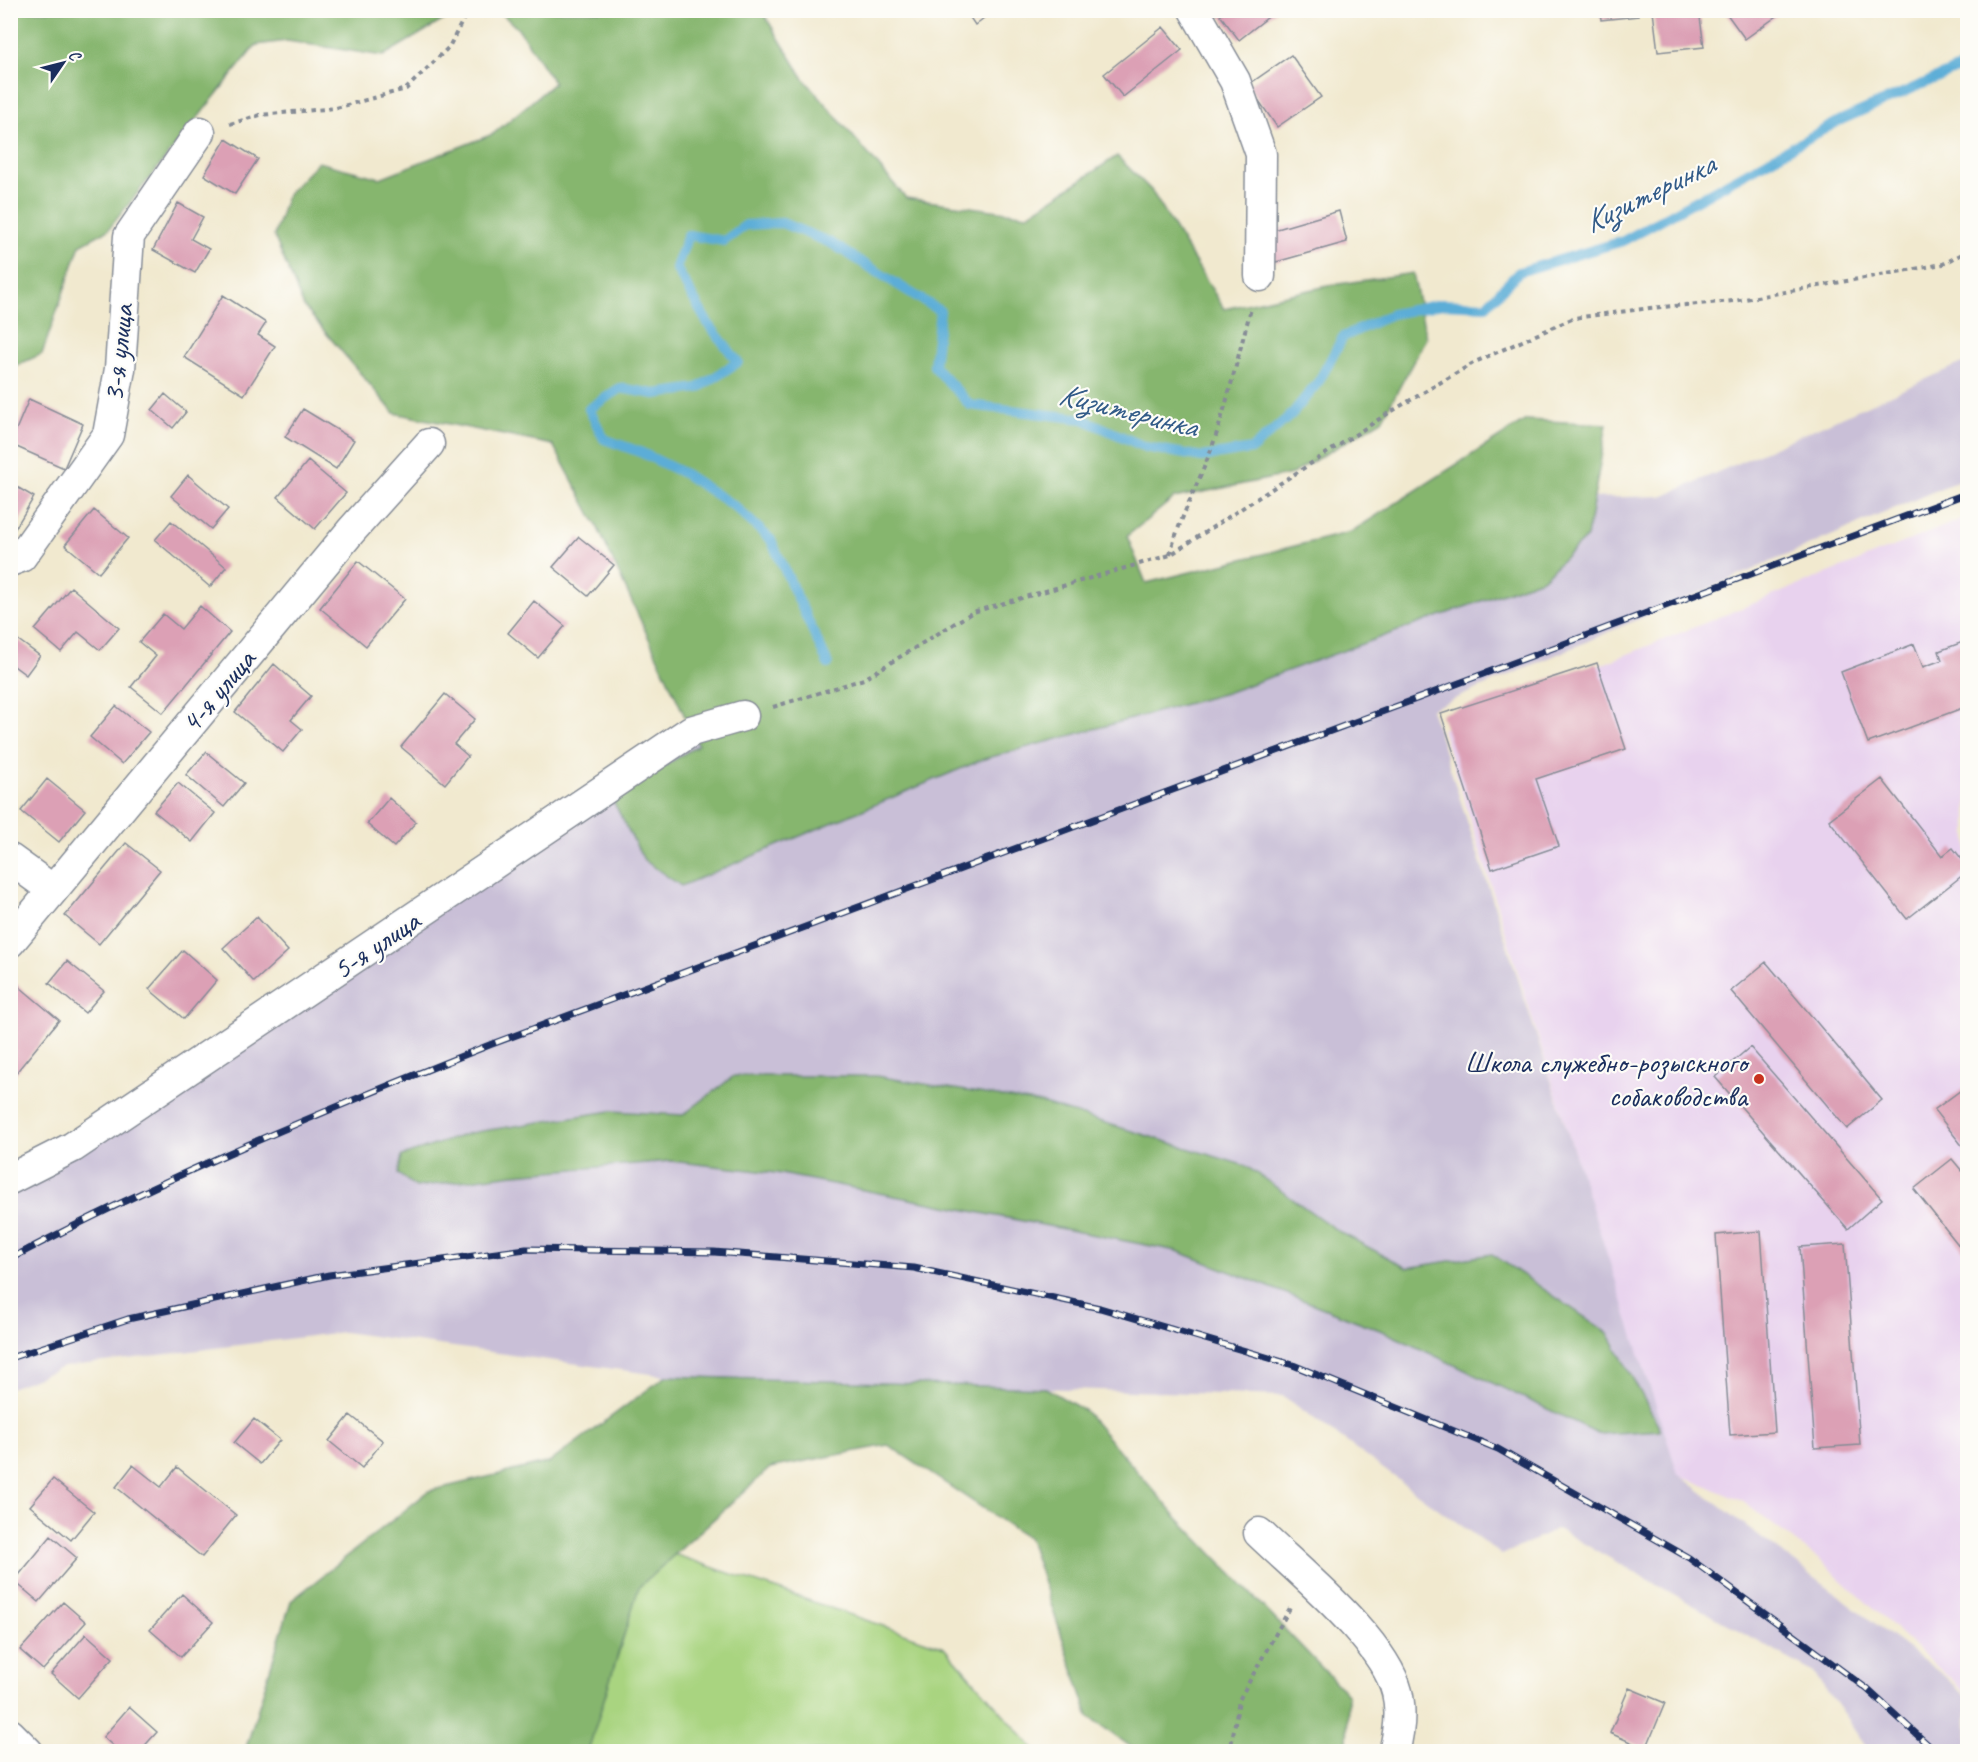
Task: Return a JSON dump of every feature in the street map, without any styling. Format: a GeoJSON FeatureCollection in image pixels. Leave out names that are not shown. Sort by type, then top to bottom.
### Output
{"type":"FeatureCollection","features":[{"type":"Feature","properties":{"kind":"street"},"geometry":{"type":"LineString","coordinates":[[1194,10],[1235,81],[1261,154],[1260,276]]}},
{"type":"Feature","properties":{"kind":"street","name":"3-я улица"},"geometry":{"type":"LineString","coordinates":[[10,561],[21,557],[108,435],[120,369],[129,236],[200,132]]}},
{"type":"Feature","properties":{"kind":"street","name":"4-я улица"},"geometry":{"type":"LineString","coordinates":[[10,942],[351,531],[429,444]]}},
{"type":"Feature","properties":{"kind":"street","name":"5-я улица"},"geometry":{"type":"LineString","coordinates":[[10,1179],[73,1148],[691,731],[743,716]]}},
{"type":"Feature","properties":{"kind":"street"},"geometry":{"type":"LineString","coordinates":[[10,859],[53,890]]}},
{"type":"Feature","properties":{"kind":"street"},"geometry":{"type":"LineString","coordinates":[[1259,1533],[1306,1578],[1383,1660],[1397,1693],[1400,1732],[1394,1752]]}},
{"type":"Feature","properties":{"kind":"street"},"geometry":{"type":"LineString","coordinates":[[10,1734],[28,1752]]}},
{"type":"Feature","properties":{"kind":"path"},"geometry":{"type":"LineString","coordinates":[[200,132],[260,115],[336,108],[406,89],[449,46],[468,10]]}},
{"type":"Feature","properties":{"kind":"path"},"geometry":{"type":"LineString","coordinates":[[743,716],[864,680],[973,612],[1170,555],[1387,414],[1474,362],[1574,318],[1650,308],[1734,301],[1943,264],[1968,251]]}},
{"type":"Feature","properties":{"kind":"path"},"geometry":{"type":"LineString","coordinates":[[1170,555],[1179,521],[1200,481],[1217,433],[1260,276]]}},
{"type":"Feature","properties":{"kind":"path"},"geometry":{"type":"LineString","coordinates":[[1230,1752],[1239,1700],[1306,1578]]}},
{"type":"Feature","properties":{"kind":"shaded area"},"geometry":{"type":"Polygon","coordinates":[[[1967,361],[1967,477],[1431,709],[1678,1474],[1943,1675],[1967,1697],[1967,1751],[1869,1751],[1814,1673],[1558,1529],[1502,1555],[1283,1396],[666,1376],[343,1332],[63,1367],[11,1388],[11,1187],[679,744],[1447,502],[1664,496],[1967,361]]]}},
{"type":"Feature","properties":{"kind":"shaded area","name":"Школа служебно-розыскного собаководства"},"geometry":{"type":"Polygon","coordinates":[[[1967,517],[1967,1694],[1822,1562],[1742,1501],[1674,1473],[1442,729],[1967,517]]]}},
{"type":"Feature","properties":{"kind":"green space"},"geometry":{"type":"Polygon","coordinates":[[[10,11],[459,11],[383,56],[287,41],[256,45],[108,230],[80,245],[42,354],[13,367],[10,365],[10,11]]]}},
{"type":"Feature","properties":{"kind":"green space"},"geometry":{"type":"Polygon","coordinates":[[[499,11],[762,11],[804,79],[906,198],[1028,215],[1117,156],[1151,190],[1224,309],[1332,285],[1413,273],[1426,338],[1382,420],[1292,474],[1174,498],[1127,536],[1146,583],[1351,532],[1526,420],[1607,424],[1587,537],[1542,579],[1226,693],[984,759],[681,886],[644,860],[612,799],[698,745],[596,524],[553,445],[394,413],[304,307],[274,236],[287,195],[318,162],[380,178],[493,134],[554,83],[520,31],[499,11]]]}},
{"type":"Feature","properties":{"kind":"green space"},"geometry":{"type":"Polygon","coordinates":[[[734,1076],[876,1076],[1040,1103],[1246,1166],[1338,1231],[1407,1268],[1492,1254],[1608,1333],[1661,1430],[1600,1434],[1385,1332],[1177,1251],[776,1173],[671,1161],[514,1174],[416,1187],[398,1174],[402,1156],[470,1133],[611,1111],[683,1115],[734,1076]]]}},
{"type":"Feature","properties":{"kind":"green space"},"geometry":{"type":"Polygon","coordinates":[[[666,1376],[1046,1388],[1085,1411],[1175,1515],[1348,1695],[1347,1751],[1137,1751],[1089,1717],[1029,1539],[888,1445],[770,1468],[639,1587],[588,1751],[245,1751],[291,1601],[429,1491],[550,1462],[666,1376]]]}},
{"type":"Feature","properties":{"kind":"green space"},"geometry":{"type":"Polygon","coordinates":[[[569,1518],[944,1647],[1036,1751],[504,1752],[569,1518]]]}},
{"type":"Feature","properties":{"kind":"building"},"geometry":{"type":"Polygon","coordinates":[[[965,10],[994,10],[975,25],[965,10]]]}},
{"type":"Feature","properties":{"kind":"building"},"geometry":{"type":"Polygon","coordinates":[[[1226,10],[1277,10],[1239,40],[1220,15],[1226,10]]]}},
{"type":"Feature","properties":{"kind":"building"},"geometry":{"type":"Polygon","coordinates":[[[1397,10],[1418,10],[1418,11],[1399,16],[1397,10]]]}},
{"type":"Feature","properties":{"kind":"building"},"geometry":{"type":"Polygon","coordinates":[[[1600,10],[1637,10],[1638,16],[1601,20],[1600,10]]]}},
{"type":"Feature","properties":{"kind":"building"},"geometry":{"type":"Polygon","coordinates":[[[1699,10],[1704,47],[1658,52],[1653,11],[1699,10]]]}},
{"type":"Feature","properties":{"kind":"building"},"geometry":{"type":"Polygon","coordinates":[[[1724,10],[1773,10],[1777,16],[1745,39],[1724,10]]]}},
{"type":"Feature","properties":{"kind":"building"},"geometry":{"type":"Polygon","coordinates":[[[1163,27],[1182,50],[1123,97],[1104,74],[1163,27]]]}},
{"type":"Feature","properties":{"kind":"building"},"geometry":{"type":"Polygon","coordinates":[[[1291,55],[1321,97],[1277,127],[1248,85],[1291,55]]]}},
{"type":"Feature","properties":{"kind":"building"},"geometry":{"type":"Polygon","coordinates":[[[226,139],[258,159],[235,194],[204,175],[226,139]]]}},
{"type":"Feature","properties":{"kind":"building"},"geometry":{"type":"Polygon","coordinates":[[[178,203],[203,217],[191,239],[209,249],[195,273],[153,250],[178,203]]]}},
{"type":"Feature","properties":{"kind":"building"},"geometry":{"type":"Polygon","coordinates":[[[1339,211],[1347,242],[1276,262],[1267,232],[1339,211]]]}},
{"type":"Feature","properties":{"kind":"building"},"geometry":{"type":"Polygon","coordinates":[[[223,295],[266,323],[258,335],[275,346],[244,395],[184,357],[223,295]]]}},
{"type":"Feature","properties":{"kind":"building"},"geometry":{"type":"Polygon","coordinates":[[[165,394],[186,412],[173,428],[152,410],[165,394]]]}},
{"type":"Feature","properties":{"kind":"building"},"geometry":{"type":"Polygon","coordinates":[[[29,399],[83,424],[64,468],[10,444],[29,399]]]}},
{"type":"Feature","properties":{"kind":"building"},"geometry":{"type":"Polygon","coordinates":[[[303,409],[354,440],[336,469],[285,437],[303,409]]]}},
{"type":"Feature","properties":{"kind":"building"},"geometry":{"type":"Polygon","coordinates":[[[308,461],[346,493],[315,529],[278,497],[308,461]]]}},
{"type":"Feature","properties":{"kind":"building"},"geometry":{"type":"Polygon","coordinates":[[[188,475],[228,509],[211,529],[171,496],[188,475]]]}},
{"type":"Feature","properties":{"kind":"building"},"geometry":{"type":"Polygon","coordinates":[[[10,483],[34,497],[10,537],[10,483]]]}},
{"type":"Feature","properties":{"kind":"building"},"geometry":{"type":"Polygon","coordinates":[[[94,510],[128,538],[99,573],[65,545],[94,510]]]}},
{"type":"Feature","properties":{"kind":"building"},"geometry":{"type":"Polygon","coordinates":[[[171,521],[226,567],[210,587],[155,540],[171,521]]]}},
{"type":"Feature","properties":{"kind":"building"},"geometry":{"type":"Polygon","coordinates":[[[579,537],[614,565],[588,596],[553,567],[579,537]]]}},
{"type":"Feature","properties":{"kind":"building"},"geometry":{"type":"Polygon","coordinates":[[[358,561],[405,599],[366,646],[320,608],[358,561]]]}},
{"type":"Feature","properties":{"kind":"building"},"geometry":{"type":"Polygon","coordinates":[[[71,587],[119,628],[100,650],[78,632],[61,652],[35,630],[71,587]]]}},
{"type":"Feature","properties":{"kind":"building"},"geometry":{"type":"Polygon","coordinates":[[[534,601],[565,626],[538,658],[508,633],[534,601]]]}},
{"type":"Feature","properties":{"kind":"building"},"geometry":{"type":"Polygon","coordinates":[[[200,606],[230,632],[163,713],[131,687],[156,656],[139,642],[163,614],[181,629],[200,606]]]}},
{"type":"Feature","properties":{"kind":"building"},"geometry":{"type":"Polygon","coordinates":[[[10,634],[40,656],[26,675],[10,663],[10,634]]]}},
{"type":"Feature","properties":{"kind":"building"},"geometry":{"type":"Polygon","coordinates":[[[1968,640],[1968,706],[1868,743],[1841,672],[1914,644],[1923,667],[1942,660],[1939,651],[1968,640]]]}},
{"type":"Feature","properties":{"kind":"building"},"geometry":{"type":"Polygon","coordinates":[[[1597,663],[1626,749],[1536,779],[1559,846],[1492,869],[1441,714],[1597,663]]]}},
{"type":"Feature","properties":{"kind":"building"},"geometry":{"type":"Polygon","coordinates":[[[274,664],[311,696],[291,720],[302,729],[283,752],[235,712],[274,664]]]}},
{"type":"Feature","properties":{"kind":"building"},"geometry":{"type":"Polygon","coordinates":[[[445,694],[475,719],[454,744],[468,756],[445,784],[401,747],[445,694]]]}},
{"type":"Feature","properties":{"kind":"building"},"geometry":{"type":"Polygon","coordinates":[[[116,706],[149,732],[122,764],[90,737],[116,706]]]}},
{"type":"Feature","properties":{"kind":"building"},"geometry":{"type":"Polygon","coordinates":[[[206,752],[244,783],[224,807],[186,775],[206,752]]]}},
{"type":"Feature","properties":{"kind":"building"},"geometry":{"type":"Polygon","coordinates":[[[47,779],[85,810],[59,842],[21,811],[47,779]]]}},
{"type":"Feature","properties":{"kind":"building"},"geometry":{"type":"Polygon","coordinates":[[[1882,779],[1942,856],[1953,848],[1968,867],[1968,871],[1907,919],[1829,820],[1882,779]]]}},
{"type":"Feature","properties":{"kind":"building"},"geometry":{"type":"Polygon","coordinates":[[[178,783],[215,813],[192,842],[154,811],[178,783]]]}},
{"type":"Feature","properties":{"kind":"building"},"geometry":{"type":"Polygon","coordinates":[[[389,798],[416,822],[394,847],[367,824],[389,798]]]}},
{"type":"Feature","properties":{"kind":"building"},"geometry":{"type":"Polygon","coordinates":[[[126,843],[160,870],[99,944],[65,916],[126,843]]]}},
{"type":"Feature","properties":{"kind":"building"},"geometry":{"type":"Polygon","coordinates":[[[257,917],[288,951],[254,982],[223,948],[257,917]]]}},
{"type":"Feature","properties":{"kind":"building"},"geometry":{"type":"Polygon","coordinates":[[[183,950],[217,980],[184,1019],[149,989],[183,950]]]}},
{"type":"Feature","properties":{"kind":"building"},"geometry":{"type":"Polygon","coordinates":[[[67,961],[104,991],[85,1013],[49,983],[67,961]]]}},
{"type":"Feature","properties":{"kind":"building"},"geometry":{"type":"Polygon","coordinates":[[[1766,962],[1882,1100],[1847,1129],[1731,991],[1766,962]]]}},
{"type":"Feature","properties":{"kind":"building"},"geometry":{"type":"Polygon","coordinates":[[[14,982],[59,1020],[15,1074],[10,1070],[10,986],[14,982]]]}},
{"type":"Feature","properties":{"kind":"building"},"geometry":{"type":"Polygon","coordinates":[[[1750,1047],[1882,1199],[1848,1229],[1715,1077],[1750,1047]]]}},
{"type":"Feature","properties":{"kind":"building"},"geometry":{"type":"Polygon","coordinates":[[[1968,1085],[1968,1153],[1934,1110],[1968,1085]]]}},
{"type":"Feature","properties":{"kind":"building"},"geometry":{"type":"Polygon","coordinates":[[[1952,1159],[1968,1178],[1968,1257],[1914,1189],[1952,1159]]]}},
{"type":"Feature","properties":{"kind":"building"},"geometry":{"type":"Polygon","coordinates":[[[1761,1231],[1775,1432],[1730,1435],[1716,1235],[1761,1231]]]}},
{"type":"Feature","properties":{"kind":"building"},"geometry":{"type":"Polygon","coordinates":[[[1845,1244],[1860,1445],[1815,1448],[1800,1247],[1845,1244]]]}},
{"type":"Feature","properties":{"kind":"building"},"geometry":{"type":"Polygon","coordinates":[[[350,1415],[383,1441],[362,1468],[329,1441],[350,1415]]]}},
{"type":"Feature","properties":{"kind":"building"},"geometry":{"type":"Polygon","coordinates":[[[254,1419],[280,1440],[260,1464],[234,1443],[254,1419]]]}},
{"type":"Feature","properties":{"kind":"building"},"geometry":{"type":"Polygon","coordinates":[[[133,1465],[161,1487],[177,1467],[236,1515],[202,1557],[116,1487],[133,1465]]]}},
{"type":"Feature","properties":{"kind":"building"},"geometry":{"type":"Polygon","coordinates":[[[53,1479],[94,1512],[71,1540],[30,1506],[53,1479]]]}},
{"type":"Feature","properties":{"kind":"building"},"geometry":{"type":"Polygon","coordinates":[[[51,1536],[77,1558],[39,1602],[14,1581],[51,1536]]]}},
{"type":"Feature","properties":{"kind":"building"},"geometry":{"type":"Polygon","coordinates":[[[182,1594],[213,1622],[181,1657],[150,1630],[182,1594]]]}},
{"type":"Feature","properties":{"kind":"building"},"geometry":{"type":"Polygon","coordinates":[[[63,1602],[86,1622],[43,1670],[20,1650],[63,1602]]]}},
{"type":"Feature","properties":{"kind":"building"},"geometry":{"type":"Polygon","coordinates":[[[86,1634],[113,1658],[78,1698],[51,1674],[86,1634]]]}},
{"type":"Feature","properties":{"kind":"building"},"geometry":{"type":"Polygon","coordinates":[[[1629,1688],[1665,1703],[1646,1749],[1610,1733],[1629,1688]]]}},
{"type":"Feature","properties":{"kind":"building"},"geometry":{"type":"Polygon","coordinates":[[[129,1707],[157,1732],[139,1752],[120,1752],[103,1737],[129,1707]]]}},
{"type":"Feature","properties":{"kind":"waterway","name":"Кизитеринка"},"geometry":{"type":"LineString","coordinates":[[828,664],[771,540],[734,506],[683,473],[640,452],[604,439],[589,409],[620,388],[655,394],[698,388],[738,362],[707,322],[676,268],[688,235],[724,241],[746,225],[782,223],[831,243],[940,311],[934,366],[970,405],[1083,419],[1145,447],[1202,457],[1252,449],[1292,414],[1319,381],[1343,337],[1392,314],[1442,304],[1486,306],[1519,272],[1623,241],[1841,120],[1968,64]]}},
{"type":"Feature","properties":{"kind":"railway"},"geometry":{"type":"LineString","coordinates":[[10,1259],[128,1200],[248,1145],[492,1044],[1968,493]]}},
{"type":"Feature","properties":{"kind":"railway"},"geometry":{"type":"LineString","coordinates":[[10,1358],[128,1319],[329,1275],[526,1249],[714,1252],[914,1268],[1100,1308],[1293,1365],[1498,1449],[1689,1558],[1867,1689],[1936,1752]]}},
{"type":"Feature","properties":{"kind":"place","name":"Школа служебно-розыскного собаководства"},"geometry":{"type":"Point","coordinates":[1759,1079]}}]}
